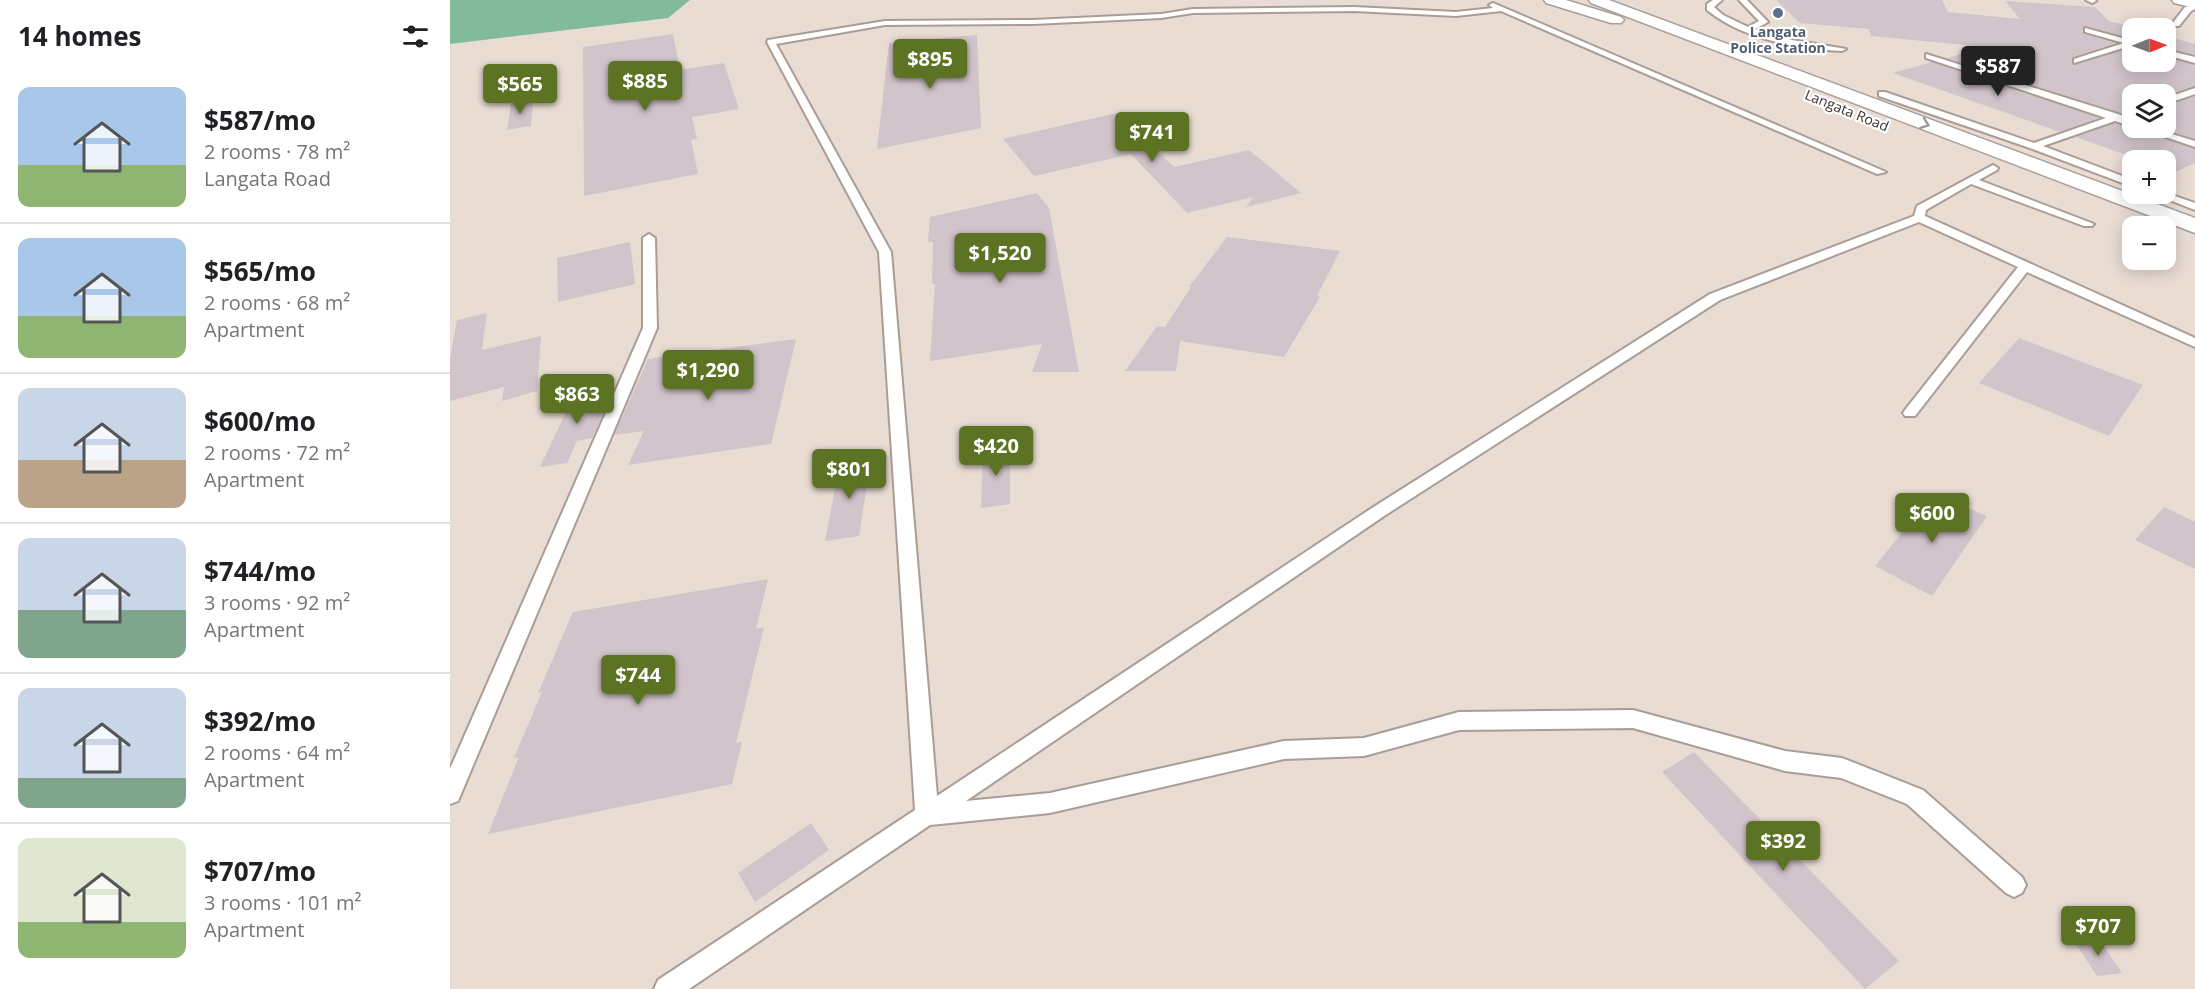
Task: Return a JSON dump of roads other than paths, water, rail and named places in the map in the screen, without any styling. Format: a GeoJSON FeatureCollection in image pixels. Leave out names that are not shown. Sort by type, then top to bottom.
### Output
{"type":"FeatureCollection","features":[{"type":"Feature","properties":{"kind":"main road","name":"Langata Road"},"geometry":{"type":"LineString","coordinates":[[1551,0],[1647,30],[2095,208],[2195,226]]}},
{"type":"Feature","properties":{"kind":"main road","name":"Langata Road"},"geometry":{"type":"LineString","coordinates":[[1596,0],[1611,3],[2095,208]]}},
{"type":"Feature","properties":{"kind":"main road"},"geometry":{"type":"LineString","coordinates":[[2179,0],[2195,5]]}},
{"type":"Feature","properties":{"kind":"main road"},"geometry":{"type":"LineString","coordinates":[[2176,241],[2195,248]]}},
{"type":"Feature","properties":{"kind":"lane"},"geometry":{"type":"LineString","coordinates":[[1480,0],[1881,172]]}},
{"type":"Feature","properties":{"kind":"lane"},"geometry":{"type":"LineString","coordinates":[[1718,0],[1710,3],[1710,8],[1717,16],[1732,25],[1809,47],[1842,49]]}},
{"type":"Feature","properties":{"kind":"lane"},"geometry":{"type":"LineString","coordinates":[[1743,0],[1764,22],[1750,29]]}},
{"type":"Feature","properties":{"kind":"lane"},"geometry":{"type":"LineString","coordinates":[[2176,24],[2188,9],[2195,5]]}},
{"type":"Feature","properties":{"kind":"lane"},"geometry":{"type":"LineString","coordinates":[[927,815],[885,252],[771,42],[885,23],[1033,22],[1193,11],[1354,9],[1456,14],[1502,9]]}},
{"type":"Feature","properties":{"kind":"lane"},"geometry":{"type":"LineString","coordinates":[[2088,30],[2122,40]]}},
{"type":"Feature","properties":{"kind":"lane"},"geometry":{"type":"LineString","coordinates":[[2077,61],[2122,47]]}},
{"type":"Feature","properties":{"kind":"lane"},"geometry":{"type":"LineString","coordinates":[[2176,55],[2195,60]]}},
{"type":"Feature","properties":{"kind":"lane"},"geometry":{"type":"LineString","coordinates":[[1929,56],[2122,120]]}},
{"type":"Feature","properties":{"kind":"lane"},"geometry":{"type":"LineString","coordinates":[[2176,97],[2195,91]]}},
{"type":"Feature","properties":{"kind":"lane"},"geometry":{"type":"LineString","coordinates":[[1882,94],[2034,146],[2122,180]]}},
{"type":"Feature","properties":{"kind":"lane"},"geometry":{"type":"LineString","coordinates":[[2183,95],[2195,99]]}},
{"type":"Feature","properties":{"kind":"lane"},"geometry":{"type":"LineString","coordinates":[[2034,146],[2122,116]]}},
{"type":"Feature","properties":{"kind":"lane"},"geometry":{"type":"LineString","coordinates":[[2176,138],[2195,144]]}},
{"type":"Feature","properties":{"kind":"lane"},"geometry":{"type":"LineString","coordinates":[[1919,218],[1921,208],[1992,168]]}},
{"type":"Feature","properties":{"kind":"lane"},"geometry":{"type":"LineString","coordinates":[[1969,180],[2095,208]]}},
{"type":"Feature","properties":{"kind":"lane"},"geometry":{"type":"LineString","coordinates":[[2176,200],[2195,207]]}},
{"type":"Feature","properties":{"kind":"lane"},"geometry":{"type":"LineString","coordinates":[[667,989],[1378,512],[1715,297],[1919,218],[2195,343]]}},
{"type":"Feature","properties":{"kind":"lane"},"geometry":{"type":"LineString","coordinates":[[450,794],[650,328],[649,238]]}},
{"type":"Feature","properties":{"kind":"lane"},"geometry":{"type":"LineString","coordinates":[[1910,413],[2025,266]]}},
{"type":"Feature","properties":{"kind":"lane"},"geometry":{"type":"LineString","coordinates":[[927,815],[1050,803],[1284,750],[1364,747],[1459,722],[1633,719],[1785,761],[1842,768],[1915,797],[2014,885]]}},
{"type":"Feature","properties":{"kind":"place","name":"Langata Police Station"},"geometry":{"type":"Point","coordinates":[1778,13]}}]}
